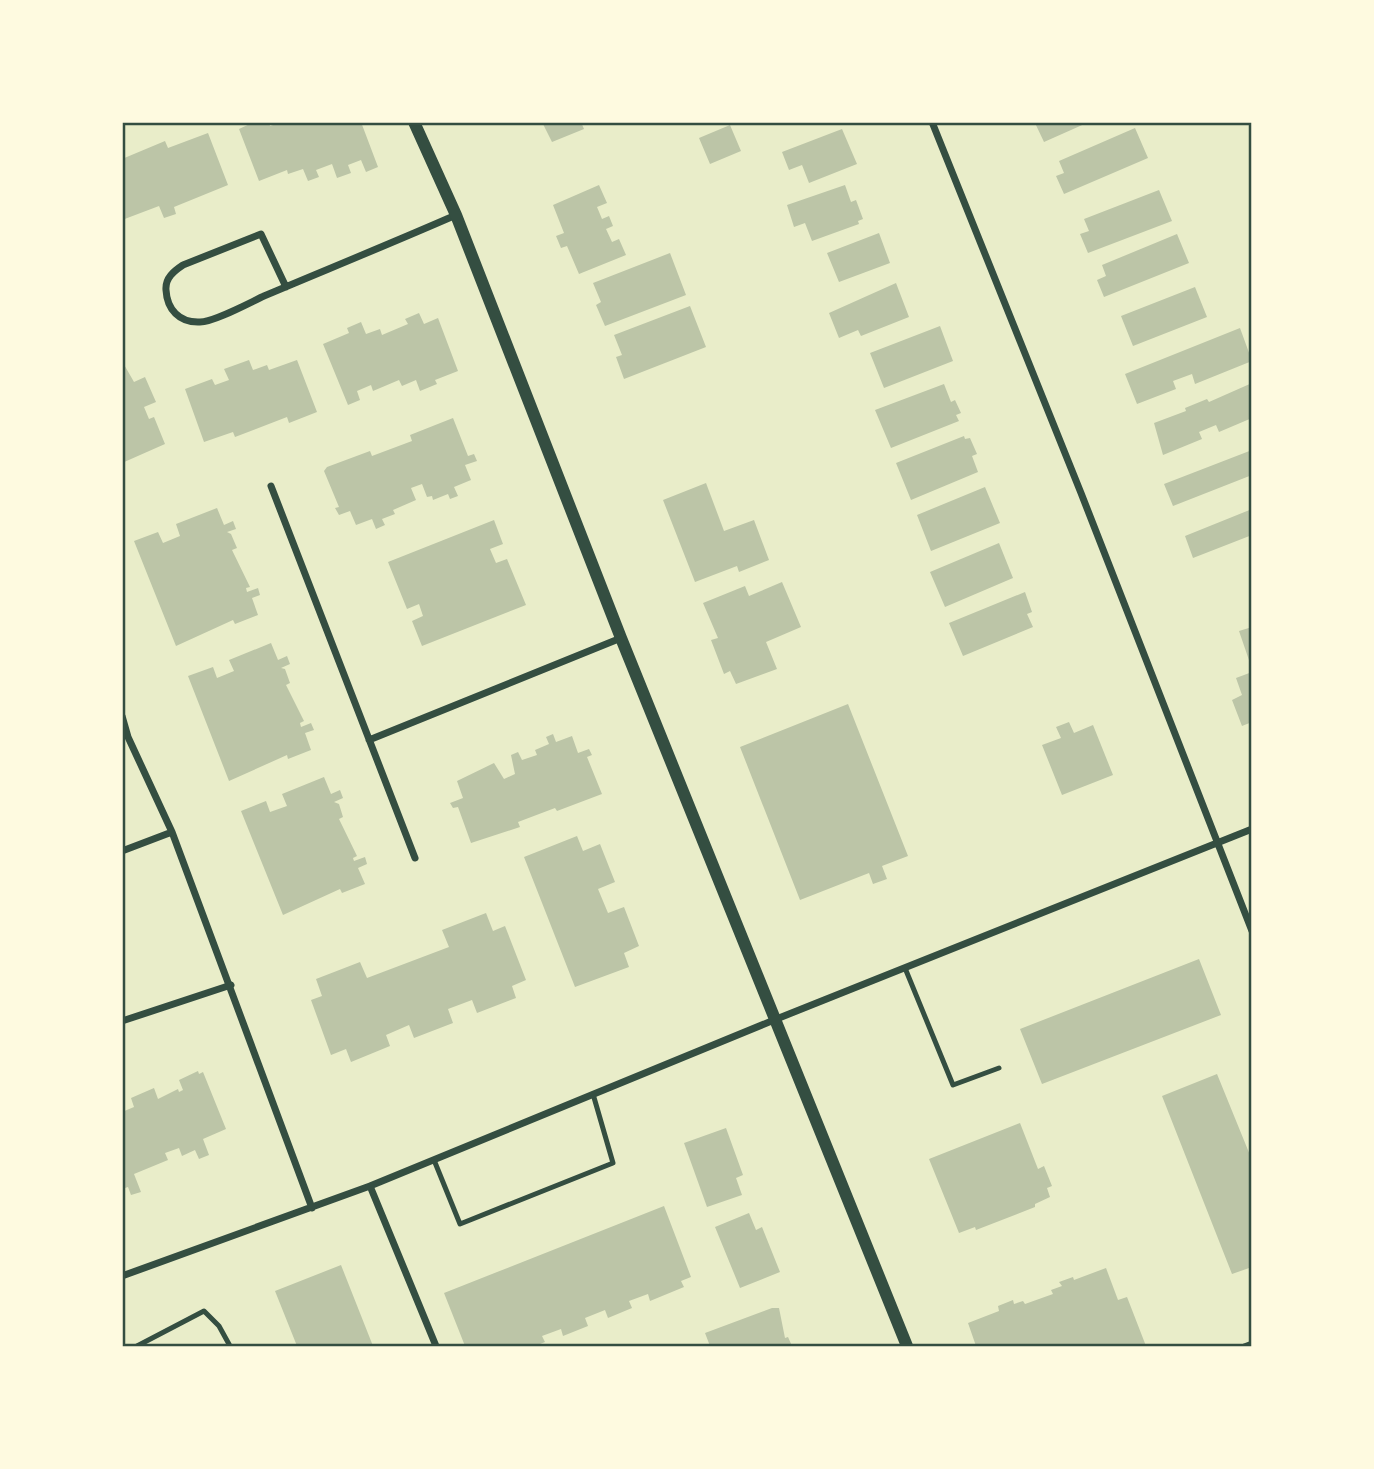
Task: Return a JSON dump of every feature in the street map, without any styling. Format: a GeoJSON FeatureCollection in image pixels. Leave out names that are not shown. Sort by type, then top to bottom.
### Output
{"type":"FeatureCollection","features":[{"type":"Feature","properties":{"kind":"street"},"geometry":{"type":"LineString","coordinates":[[414,122],[456,215],[621,638],[907,1346]]}},
{"type":"Feature","properties":{"kind":"street"},"geometry":{"type":"LineString","coordinates":[[932,122],[1081,493],[1251,931]]}},
{"type":"Feature","properties":{"kind":"street"},"geometry":{"type":"LineString","coordinates":[[286,287],[261,234],[183,265],[172,273],[165,284],[166,301],[173,312],[187,321],[203,322],[286,287],[456,215]]}},
{"type":"Feature","properties":{"kind":"street"},"geometry":{"type":"LineString","coordinates":[[271,486],[415,858]]}},
{"type":"Feature","properties":{"kind":"street"},"geometry":{"type":"LineString","coordinates":[[369,740],[621,638]]}},
{"type":"Feature","properties":{"kind":"street"},"geometry":{"type":"LineString","coordinates":[[122,716],[128,737],[172,832],[312,1208]]}},
{"type":"Feature","properties":{"kind":"street"},"geometry":{"type":"LineString","coordinates":[[122,1276],[370,1186],[774,1020],[1251,829]]}},
{"type":"Feature","properties":{"kind":"street"},"geometry":{"type":"LineString","coordinates":[[122,851],[172,832]]}},
{"type":"Feature","properties":{"kind":"street"},"geometry":{"type":"LineString","coordinates":[[122,1021],[231,985]]}},
{"type":"Feature","properties":{"kind":"street"},"geometry":{"type":"LineString","coordinates":[[370,1186],[436,1346]]}},
{"type":"Feature","properties":{"kind":"lane"},"geometry":{"type":"LineString","coordinates":[[905,968],[953,1085],[999,1068]]}},
{"type":"Feature","properties":{"kind":"lane"},"geometry":{"type":"LineString","coordinates":[[434,1160],[460,1224],[613,1163],[593,1094]]}},
{"type":"Feature","properties":{"kind":"lane"},"geometry":{"type":"LineString","coordinates":[[137,1346],[204,1311],[219,1325],[230,1346]]}},
{"type":"Feature","properties":{"kind":"lane"},"geometry":{"type":"LineString","coordinates":[[1244,1346],[1251,1343]]}},
{"type":"Feature","properties":{"kind":"building"},"geometry":{"type":"Polygon","coordinates":[[[254,122],[269,122],[270,126],[282,122],[361,122],[378,167],[366,172],[361,160],[348,165],[351,173],[337,178],[332,164],[316,170],[319,177],[308,181],[303,169],[288,174],[287,170],[259,181],[239,129],[254,122]]]}},
{"type":"Feature","properties":{"kind":"building"},"geometry":{"type":"Polygon","coordinates":[[[542,122],[581,122],[584,129],[552,142],[542,122]]]}},
{"type":"Feature","properties":{"kind":"building"},"geometry":{"type":"Polygon","coordinates":[[[1036,122],[1089,122],[1044,142],[1035,123],[1036,122]]]}},
{"type":"Feature","properties":{"kind":"building"},"geometry":{"type":"Polygon","coordinates":[[[730,125],[741,151],[710,164],[699,138],[730,125]]]}},
{"type":"Feature","properties":{"kind":"building"},"geometry":{"type":"Polygon","coordinates":[[[1135,128],[1148,158],[1064,194],[1056,176],[1064,173],[1059,161],[1135,128]]]}},
{"type":"Feature","properties":{"kind":"building"},"geometry":{"type":"Polygon","coordinates":[[[842,129],[857,164],[809,183],[802,165],[789,170],[782,152],[842,129]]]}},
{"type":"Feature","properties":{"kind":"building"},"geometry":{"type":"Polygon","coordinates":[[[208,133],[228,185],[174,207],[176,214],[164,218],[159,206],[122,220],[122,159],[165,141],[168,148],[208,133]]]}},
{"type":"Feature","properties":{"kind":"building"},"geometry":{"type":"Polygon","coordinates":[[[599,185],[607,203],[597,207],[602,219],[609,216],[613,226],[606,229],[612,242],[619,239],[626,255],[579,274],[567,246],[561,248],[556,236],[564,233],[553,205],[599,185]]]}},
{"type":"Feature","properties":{"kind":"building"},"geometry":{"type":"Polygon","coordinates":[[[845,185],[851,202],[856,200],[863,219],[858,221],[859,224],[812,241],[805,223],[794,227],[787,205],[845,185]]]}},
{"type":"Feature","properties":{"kind":"building"},"geometry":{"type":"Polygon","coordinates":[[[1159,190],[1172,221],[1088,253],[1080,234],[1089,231],[1084,219],[1159,190]]]}},
{"type":"Feature","properties":{"kind":"building"},"geometry":{"type":"Polygon","coordinates":[[[879,233],[890,263],[839,282],[827,253],[879,233]]]}},
{"type":"Feature","properties":{"kind":"building"},"geometry":{"type":"Polygon","coordinates":[[[1177,234],[1189,263],[1104,297],[1097,280],[1106,276],[1102,265],[1177,234]]]}},
{"type":"Feature","properties":{"kind":"building"},"geometry":{"type":"Polygon","coordinates":[[[670,253],[686,295],[605,326],[596,305],[601,302],[593,283],[670,253]]]}},
{"type":"Feature","properties":{"kind":"building"},"geometry":{"type":"Polygon","coordinates":[[[896,283],[909,317],[861,336],[858,330],[839,338],[829,313],[896,283]]]}},
{"type":"Feature","properties":{"kind":"building"},"geometry":{"type":"Polygon","coordinates":[[[1195,287],[1207,317],[1133,346],[1121,316],[1195,287]]]}},
{"type":"Feature","properties":{"kind":"building"},"geometry":{"type":"Polygon","coordinates":[[[690,306],[706,347],[624,379],[616,357],[622,355],[614,335],[690,306]]]}},
{"type":"Feature","properties":{"kind":"building"},"geometry":{"type":"Polygon","coordinates":[[[419,313],[424,324],[438,318],[458,371],[435,380],[437,384],[420,391],[416,380],[402,386],[399,380],[373,391],[371,385],[357,391],[360,400],[348,405],[323,344],[349,333],[347,328],[361,322],[366,334],[380,329],[382,335],[408,324],[405,319],[419,313]]]}},
{"type":"Feature","properties":{"kind":"building"},"geometry":{"type":"Polygon","coordinates":[[[940,326],[953,361],[884,388],[870,353],[940,326]]]}},
{"type":"Feature","properties":{"kind":"building"},"geometry":{"type":"Polygon","coordinates":[[[1240,328],[1252,361],[1195,384],[1192,374],[1173,381],[1176,389],[1137,404],[1125,374],[1240,328]]]}},
{"type":"Feature","properties":{"kind":"building"},"geometry":{"type":"Polygon","coordinates":[[[249,360],[253,370],[267,365],[269,370],[297,360],[317,412],[289,423],[287,417],[235,437],[233,432],[204,442],[185,389],[212,379],[215,385],[229,380],[224,369],[249,360]]]}},
{"type":"Feature","properties":{"kind":"building"},"geometry":{"type":"Polygon","coordinates":[[[122,361],[134,382],[145,377],[156,402],[144,407],[149,419],[154,417],[165,444],[122,463],[122,361]]]}},
{"type":"Feature","properties":{"kind":"building"},"geometry":{"type":"Polygon","coordinates":[[[1252,383],[1252,418],[1219,432],[1216,425],[1199,432],[1202,439],[1163,455],[1154,423],[1186,411],[1185,408],[1207,399],[1209,402],[1252,383]]]}},
{"type":"Feature","properties":{"kind":"building"},"geometry":{"type":"Polygon","coordinates":[[[944,384],[951,402],[955,400],[961,413],[956,415],[959,421],[891,448],[875,410],[944,384]]]}},
{"type":"Feature","properties":{"kind":"building"},"geometry":{"type":"Polygon","coordinates":[[[453,418],[468,456],[474,454],[477,461],[465,465],[471,480],[454,487],[458,496],[450,499],[448,494],[433,500],[432,496],[427,497],[422,484],[411,488],[416,500],[393,510],[395,514],[382,519],[385,525],[376,529],[372,519],[356,525],[350,511],[339,515],[335,508],[339,507],[324,471],[327,467],[370,451],[372,456],[412,441],[410,435],[453,418]]]}},
{"type":"Feature","properties":{"kind":"building"},"geometry":{"type":"Polygon","coordinates":[[[964,436],[965,439],[970,438],[977,454],[972,456],[978,472],[911,500],[896,463],[964,436]]]}},
{"type":"Feature","properties":{"kind":"building"},"geometry":{"type":"Polygon","coordinates":[[[1252,450],[1252,475],[1173,506],[1164,484],[1252,450]]]}},
{"type":"Feature","properties":{"kind":"building"},"geometry":{"type":"Polygon","coordinates":[[[706,483],[724,531],[754,520],[769,560],[739,572],[737,566],[695,582],[663,500],[706,483]]]}},
{"type":"Feature","properties":{"kind":"building"},"geometry":{"type":"Polygon","coordinates":[[[985,487],[1000,523],[931,551],[917,515],[985,487]]]}},
{"type":"Feature","properties":{"kind":"building"},"geometry":{"type":"Polygon","coordinates":[[[217,508],[224,525],[233,521],[236,529],[227,532],[231,534],[237,548],[232,550],[250,587],[246,588],[247,592],[258,588],[260,595],[252,598],[258,615],[235,624],[233,620],[176,646],[134,541],[158,532],[163,543],[180,536],[176,524],[217,508]]]}},
{"type":"Feature","properties":{"kind":"building"},"geometry":{"type":"Polygon","coordinates":[[[1252,509],[1252,535],[1193,558],[1185,536],[1252,509]]]}},
{"type":"Feature","properties":{"kind":"building"},"geometry":{"type":"Polygon","coordinates":[[[494,520],[503,544],[490,549],[496,563],[507,559],[526,605],[422,646],[412,621],[423,616],[419,604],[407,609],[388,562],[494,520]]]}},
{"type":"Feature","properties":{"kind":"building"},"geometry":{"type":"Polygon","coordinates":[[[999,543],[1013,578],[945,607],[930,572],[999,543]]]}},
{"type":"Feature","properties":{"kind":"building"},"geometry":{"type":"Polygon","coordinates":[[[782,582],[801,627],[766,642],[777,669],[736,684],[730,671],[724,674],[711,640],[718,638],[703,603],[745,586],[749,596],[782,582]]]}},
{"type":"Feature","properties":{"kind":"building"},"geometry":{"type":"Polygon","coordinates":[[[1025,592],[1032,612],[1027,614],[1033,627],[963,656],[949,623],[1025,592]]]}},
{"type":"Feature","properties":{"kind":"building"},"geometry":{"type":"Polygon","coordinates":[[[1252,627],[1252,666],[1251,666],[1239,631],[1252,627]]]}},
{"type":"Feature","properties":{"kind":"building"},"geometry":{"type":"Polygon","coordinates":[[[271,643],[278,660],[287,656],[290,664],[281,668],[285,669],[290,683],[286,685],[304,721],[300,723],[301,727],[311,723],[314,730],[305,733],[311,750],[288,759],[287,755],[229,781],[188,676],[213,667],[217,678],[234,671],[229,660],[271,643]]]}},
{"type":"Feature","properties":{"kind":"building"},"geometry":{"type":"Polygon","coordinates":[[[1252,672],[1252,722],[1242,726],[1232,700],[1242,695],[1236,678],[1252,672]]]}},
{"type":"Feature","properties":{"kind":"building"},"geometry":{"type":"Polygon","coordinates":[[[848,704],[908,856],[882,866],[887,879],[873,884],[869,873],[800,900],[740,747],[848,704]]]}},
{"type":"Feature","properties":{"kind":"building"},"geometry":{"type":"Polygon","coordinates":[[[1069,722],[1074,733],[1093,725],[1113,775],[1062,795],[1042,745],[1061,738],[1056,727],[1069,722]]]}},
{"type":"Feature","properties":{"kind":"building"},"geometry":{"type":"Polygon","coordinates":[[[553,734],[556,742],[572,736],[578,753],[589,749],[592,755],[587,757],[602,794],[557,811],[555,808],[518,822],[520,827],[471,843],[458,807],[453,808],[450,803],[463,798],[457,781],[494,763],[504,779],[515,774],[511,755],[518,752],[522,760],[537,755],[535,750],[549,744],[546,737],[553,734]]]}},
{"type":"Feature","properties":{"kind":"building"},"geometry":{"type":"Polygon","coordinates":[[[324,777],[331,794],[340,790],[343,798],[334,802],[339,804],[343,817],[339,819],[357,856],[353,858],[354,861],[365,857],[367,864],[358,868],[365,884],[342,893],[340,889],[283,915],[241,811],[266,801],[270,812],[287,806],[282,794],[324,777]]]}},
{"type":"Feature","properties":{"kind":"building"},"geometry":{"type":"Polygon","coordinates":[[[577,836],[583,851],[600,844],[615,882],[598,889],[608,913],[624,907],[639,946],[624,953],[629,967],[575,987],[524,857],[577,836]]]}},
{"type":"Feature","properties":{"kind":"building"},"geometry":{"type":"Polygon","coordinates":[[[486,913],[493,931],[505,926],[526,980],[512,986],[516,998],[477,1013],[472,1000],[448,1009],[453,1023],[414,1038],[409,1025],[386,1035],[390,1046],[351,1062],[346,1049],[331,1055],[311,1000],[322,996],[316,979],[360,962],[367,978],[449,947],[442,930],[486,913]]]}},
{"type":"Feature","properties":{"kind":"building"},"geometry":{"type":"Polygon","coordinates":[[[1199,959],[1221,1015],[1042,1084],[1020,1029],[1199,959]]]}},
{"type":"Feature","properties":{"kind":"building"},"geometry":{"type":"Polygon","coordinates":[[[198,1071],[199,1074],[203,1072],[226,1129],[203,1139],[209,1155],[199,1159],[195,1150],[182,1156],[179,1148],[165,1153],[168,1160],[134,1174],[141,1192],[131,1195],[128,1187],[122,1189],[122,1112],[134,1107],[131,1098],[154,1088],[158,1099],[178,1089],[179,1092],[183,1090],[179,1080],[198,1071]]]}},
{"type":"Feature","properties":{"kind":"building"},"geometry":{"type":"Polygon","coordinates":[[[1217,1074],[1252,1160],[1252,1267],[1232,1274],[1162,1096],[1217,1074]]]}},
{"type":"Feature","properties":{"kind":"building"},"geometry":{"type":"Polygon","coordinates":[[[1020,1123],[1038,1169],[1044,1166],[1052,1186],[1047,1188],[1050,1197],[1035,1204],[1035,1207],[976,1230],[975,1227],[959,1233],[929,1159],[1020,1123]]]}},
{"type":"Feature","properties":{"kind":"building"},"geometry":{"type":"Polygon","coordinates":[[[726,1128],[743,1175],[736,1178],[742,1195],[707,1207],[684,1143],[726,1128]]]}},
{"type":"Feature","properties":{"kind":"building"},"geometry":{"type":"Polygon","coordinates":[[[664,1206],[691,1277],[681,1281],[684,1287],[650,1301],[648,1294],[629,1301],[632,1308],[608,1318],[605,1310],[585,1318],[588,1326],[563,1336],[561,1329],[542,1336],[545,1342],[535,1346],[465,1346],[444,1293],[664,1206]]]}},
{"type":"Feature","properties":{"kind":"building"},"geometry":{"type":"Polygon","coordinates":[[[749,1213],[756,1230],[762,1227],[780,1272],[740,1288],[715,1227],[749,1213]]]}},
{"type":"Feature","properties":{"kind":"building"},"geometry":{"type":"Polygon","coordinates":[[[341,1265],[373,1346],[297,1346],[275,1291],[341,1265]]]}},
{"type":"Feature","properties":{"kind":"building"},"geometry":{"type":"Polygon","coordinates":[[[1106,1268],[1118,1300],[1127,1297],[1146,1346],[976,1346],[968,1323],[999,1311],[998,1306],[1013,1300],[1014,1304],[1023,1301],[1025,1304],[1053,1294],[1051,1290],[1062,1286],[1059,1282],[1073,1277],[1074,1280],[1106,1268]]]}},
{"type":"Feature","properties":{"kind":"building"},"geometry":{"type":"Polygon","coordinates":[[[772,1308],[779,1308],[785,1338],[788,1337],[792,1346],[710,1346],[705,1333],[772,1308]]]}}]}
